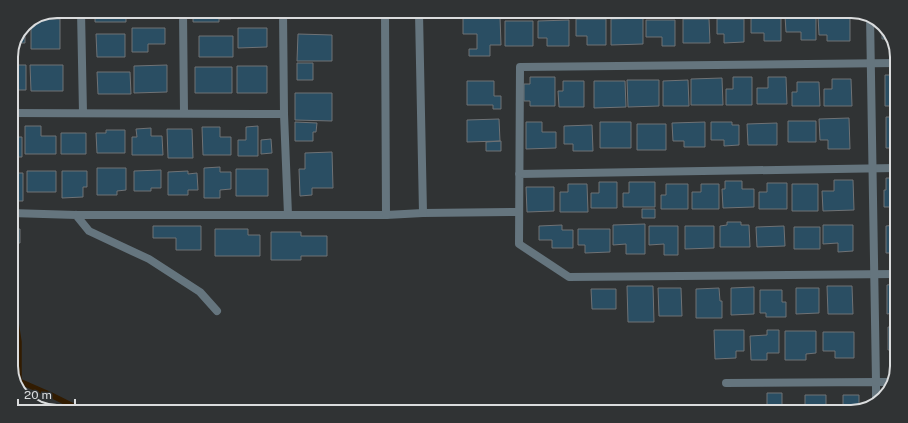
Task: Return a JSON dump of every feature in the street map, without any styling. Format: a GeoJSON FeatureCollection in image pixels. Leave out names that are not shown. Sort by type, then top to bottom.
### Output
{"type":"FeatureCollection","features":[{"type":"Feature","properties":{"kind":"street"},"geometry":{"type":"LineString","coordinates":[[81,18],[83,113]]}},
{"type":"Feature","properties":{"kind":"street"},"geometry":{"type":"LineString","coordinates":[[183,18],[184,113]]}},
{"type":"Feature","properties":{"kind":"street"},"geometry":{"type":"LineString","coordinates":[[283,18],[284,114],[288,215]]}},
{"type":"Feature","properties":{"kind":"street"},"geometry":{"type":"LineString","coordinates":[[385,18],[386,215]]}},
{"type":"Feature","properties":{"kind":"street"},"geometry":{"type":"LineString","coordinates":[[419,18],[423,213]]}},
{"type":"Feature","properties":{"kind":"street"},"geometry":{"type":"LineString","coordinates":[[870,23],[876,396]]}},
{"type":"Feature","properties":{"kind":"street"},"geometry":{"type":"LineString","coordinates":[[890,63],[520,67],[519,174],[519,244],[569,276],[890,274]]}},
{"type":"Feature","properties":{"kind":"street"},"geometry":{"type":"LineString","coordinates":[[18,113],[284,114]]}},
{"type":"Feature","properties":{"kind":"street"},"geometry":{"type":"LineString","coordinates":[[519,174],[890,168]]}},
{"type":"Feature","properties":{"kind":"street"},"geometry":{"type":"LineString","coordinates":[[18,213],[76,215],[386,215],[519,212]]}},
{"type":"Feature","properties":{"kind":"street"},"geometry":{"type":"LineString","coordinates":[[76,215],[89,231],[149,259],[200,292],[216,311]]}},
{"type":"Feature","properties":{"kind":"street"},"geometry":{"type":"LineString","coordinates":[[726,383],[887,382]]}},
{"type":"Feature","properties":{"kind":"building"},"geometry":{"type":"Polygon","coordinates":[[[95,18],[126,18],[126,22],[95,22],[95,18]]]}},
{"type":"Feature","properties":{"kind":"building"},"geometry":{"type":"Polygon","coordinates":[[[193,18],[231,18],[219,19],[219,22],[193,22],[193,18]]]}},
{"type":"Feature","properties":{"kind":"building"},"geometry":{"type":"Polygon","coordinates":[[[463,18],[500,18],[501,45],[490,45],[490,56],[469,56],[469,49],[477,49],[477,34],[463,34],[463,18]]]}},
{"type":"Feature","properties":{"kind":"building"},"geometry":{"type":"Polygon","coordinates":[[[643,18],[643,44],[611,45],[611,19],[643,18]]]}},
{"type":"Feature","properties":{"kind":"building"},"geometry":{"type":"Polygon","coordinates":[[[751,18],[781,18],[781,41],[764,41],[764,33],[751,33],[751,18]]]}},
{"type":"Feature","properties":{"kind":"building"},"geometry":{"type":"Polygon","coordinates":[[[785,18],[816,18],[816,40],[801,40],[801,32],[786,32],[785,18]]]}},
{"type":"Feature","properties":{"kind":"building"},"geometry":{"type":"Polygon","coordinates":[[[818,18],[850,18],[850,41],[827,41],[827,35],[819,35],[818,18]]]}},
{"type":"Feature","properties":{"kind":"building"},"geometry":{"type":"Polygon","coordinates":[[[49,19],[60,19],[60,49],[31,49],[31,28],[42,21],[49,19]]]}},
{"type":"Feature","properties":{"kind":"building"},"geometry":{"type":"Polygon","coordinates":[[[576,19],[606,19],[606,45],[587,45],[587,36],[576,36],[576,19]]]}},
{"type":"Feature","properties":{"kind":"building"},"geometry":{"type":"Polygon","coordinates":[[[683,19],[709,19],[710,43],[683,43],[683,19]]]}},
{"type":"Feature","properties":{"kind":"building"},"geometry":{"type":"Polygon","coordinates":[[[717,19],[744,19],[744,42],[724,43],[724,34],[717,34],[717,19]]]}},
{"type":"Feature","properties":{"kind":"building"},"geometry":{"type":"Polygon","coordinates":[[[569,20],[569,46],[547,46],[547,38],[538,38],[538,21],[569,20]]]}},
{"type":"Feature","properties":{"kind":"building"},"geometry":{"type":"Polygon","coordinates":[[[646,20],[675,20],[675,46],[662,46],[662,37],[646,37],[646,20]]]}},
{"type":"Feature","properties":{"kind":"building"},"geometry":{"type":"Polygon","coordinates":[[[505,21],[533,21],[533,46],[505,46],[505,21]]]}},
{"type":"Feature","properties":{"kind":"building"},"geometry":{"type":"Polygon","coordinates":[[[132,28],[165,28],[165,44],[148,44],[148,52],[132,52],[132,28]]]}},
{"type":"Feature","properties":{"kind":"building"},"geometry":{"type":"Polygon","coordinates":[[[238,28],[267,28],[267,47],[238,48],[238,28]]]}},
{"type":"Feature","properties":{"kind":"building"},"geometry":{"type":"Polygon","coordinates":[[[882,33],[886,39],[882,39],[882,33]]]}},
{"type":"Feature","properties":{"kind":"building"},"geometry":{"type":"Polygon","coordinates":[[[96,34],[125,34],[125,57],[97,57],[96,34]]]}},
{"type":"Feature","properties":{"kind":"building"},"geometry":{"type":"Polygon","coordinates":[[[298,34],[332,35],[332,61],[297,61],[298,34]]]}},
{"type":"Feature","properties":{"kind":"building"},"geometry":{"type":"Polygon","coordinates":[[[25,35],[25,43],[21,43],[25,35]]]}},
{"type":"Feature","properties":{"kind":"building"},"geometry":{"type":"Polygon","coordinates":[[[199,36],[233,36],[233,57],[199,57],[199,36]]]}},
{"type":"Feature","properties":{"kind":"building"},"geometry":{"type":"Polygon","coordinates":[[[297,63],[313,63],[313,80],[297,80],[297,63]]]}},
{"type":"Feature","properties":{"kind":"building"},"geometry":{"type":"Polygon","coordinates":[[[18,65],[26,65],[26,90],[18,90],[18,65]]]}},
{"type":"Feature","properties":{"kind":"building"},"geometry":{"type":"Polygon","coordinates":[[[30,65],[63,65],[63,91],[31,91],[30,65]]]}},
{"type":"Feature","properties":{"kind":"building"},"geometry":{"type":"Polygon","coordinates":[[[167,65],[167,92],[134,93],[134,66],[167,65]]]}},
{"type":"Feature","properties":{"kind":"building"},"geometry":{"type":"Polygon","coordinates":[[[237,66],[267,66],[267,93],[237,93],[237,66]]]}},
{"type":"Feature","properties":{"kind":"building"},"geometry":{"type":"Polygon","coordinates":[[[195,67],[232,67],[232,93],[195,93],[195,67]]]}},
{"type":"Feature","properties":{"kind":"building"},"geometry":{"type":"Polygon","coordinates":[[[97,72],[130,72],[131,94],[98,94],[97,72]]]}},
{"type":"Feature","properties":{"kind":"building"},"geometry":{"type":"Polygon","coordinates":[[[885,75],[890,75],[890,106],[885,106],[885,75]]]}},
{"type":"Feature","properties":{"kind":"building"},"geometry":{"type":"Polygon","coordinates":[[[530,77],[555,77],[555,106],[530,106],[530,101],[524,101],[524,84],[530,84],[530,77]]]}},
{"type":"Feature","properties":{"kind":"building"},"geometry":{"type":"Polygon","coordinates":[[[733,77],[752,77],[752,105],[726,105],[726,89],[733,89],[733,77]]]}},
{"type":"Feature","properties":{"kind":"building"},"geometry":{"type":"Polygon","coordinates":[[[768,77],[786,77],[787,104],[757,104],[757,88],[768,88],[768,77]]]}},
{"type":"Feature","properties":{"kind":"building"},"geometry":{"type":"Polygon","coordinates":[[[722,78],[723,105],[691,105],[691,79],[722,78]]]}},
{"type":"Feature","properties":{"kind":"building"},"geometry":{"type":"Polygon","coordinates":[[[832,79],[851,79],[852,106],[824,106],[824,89],[832,89],[832,79]]]}},
{"type":"Feature","properties":{"kind":"building"},"geometry":{"type":"Polygon","coordinates":[[[627,80],[659,80],[659,106],[628,107],[627,80]]]}},
{"type":"Feature","properties":{"kind":"building"},"geometry":{"type":"Polygon","coordinates":[[[688,80],[689,106],[663,106],[663,81],[688,80]]]}},
{"type":"Feature","properties":{"kind":"building"},"geometry":{"type":"Polygon","coordinates":[[[467,81],[494,81],[494,96],[501,96],[501,109],[493,109],[493,105],[467,105],[467,81]]]}},
{"type":"Feature","properties":{"kind":"building"},"geometry":{"type":"Polygon","coordinates":[[[563,81],[584,81],[584,107],[559,107],[558,91],[563,91],[563,81]]]}},
{"type":"Feature","properties":{"kind":"building"},"geometry":{"type":"Polygon","coordinates":[[[594,81],[625,81],[626,107],[594,108],[594,81]]]}},
{"type":"Feature","properties":{"kind":"building"},"geometry":{"type":"Polygon","coordinates":[[[797,82],[819,82],[820,106],[792,106],[792,92],[797,92],[797,82]]]}},
{"type":"Feature","properties":{"kind":"building"},"geometry":{"type":"Polygon","coordinates":[[[295,93],[332,93],[332,121],[295,120],[295,93]]]}},
{"type":"Feature","properties":{"kind":"building"},"geometry":{"type":"Polygon","coordinates":[[[886,117],[890,117],[890,148],[886,148],[886,117]]]}},
{"type":"Feature","properties":{"kind":"building"},"geometry":{"type":"Polygon","coordinates":[[[849,118],[850,149],[828,149],[828,140],[820,140],[819,119],[849,118]]]}},
{"type":"Feature","properties":{"kind":"building"},"geometry":{"type":"Polygon","coordinates":[[[499,119],[500,141],[467,142],[467,120],[499,119]]]}},
{"type":"Feature","properties":{"kind":"building"},"geometry":{"type":"Polygon","coordinates":[[[788,121],[816,121],[816,142],[788,142],[788,121]]]}},
{"type":"Feature","properties":{"kind":"building"},"geometry":{"type":"Polygon","coordinates":[[[295,122],[317,123],[316,132],[313,132],[313,141],[295,141],[295,122]]]}},
{"type":"Feature","properties":{"kind":"building"},"geometry":{"type":"Polygon","coordinates":[[[526,122],[542,122],[542,132],[556,132],[556,148],[526,149],[526,122]]]}},
{"type":"Feature","properties":{"kind":"building"},"geometry":{"type":"Polygon","coordinates":[[[600,122],[631,122],[631,148],[600,148],[600,122]]]}},
{"type":"Feature","properties":{"kind":"building"},"geometry":{"type":"Polygon","coordinates":[[[705,122],[705,147],[684,147],[684,141],[673,141],[672,123],[705,122]]]}},
{"type":"Feature","properties":{"kind":"building"},"geometry":{"type":"Polygon","coordinates":[[[711,122],[732,122],[732,125],[739,125],[739,145],[724,146],[724,140],[711,140],[711,122]]]}},
{"type":"Feature","properties":{"kind":"building"},"geometry":{"type":"Polygon","coordinates":[[[777,123],[777,145],[748,145],[747,124],[777,123]]]}},
{"type":"Feature","properties":{"kind":"building"},"geometry":{"type":"Polygon","coordinates":[[[637,124],[666,124],[666,150],[637,150],[637,124]]]}},
{"type":"Feature","properties":{"kind":"building"},"geometry":{"type":"Polygon","coordinates":[[[592,125],[593,151],[573,151],[573,144],[564,144],[564,126],[592,125]]]}},
{"type":"Feature","properties":{"kind":"building"},"geometry":{"type":"Polygon","coordinates":[[[25,126],[41,126],[41,136],[56,136],[56,154],[25,154],[25,126]]]}},
{"type":"Feature","properties":{"kind":"building"},"geometry":{"type":"Polygon","coordinates":[[[258,126],[258,156],[238,156],[238,140],[246,140],[246,127],[258,126]]]}},
{"type":"Feature","properties":{"kind":"building"},"geometry":{"type":"Polygon","coordinates":[[[202,127],[220,127],[220,137],[231,137],[231,155],[203,155],[202,127]]]}},
{"type":"Feature","properties":{"kind":"building"},"geometry":{"type":"Polygon","coordinates":[[[151,128],[151,136],[162,136],[163,155],[132,155],[132,137],[137,137],[136,129],[151,128]]]}},
{"type":"Feature","properties":{"kind":"building"},"geometry":{"type":"Polygon","coordinates":[[[167,129],[192,129],[193,158],[168,158],[167,129]]]}},
{"type":"Feature","properties":{"kind":"building"},"geometry":{"type":"Polygon","coordinates":[[[106,130],[125,130],[125,153],[97,153],[96,133],[106,133],[106,130]]]}},
{"type":"Feature","properties":{"kind":"building"},"geometry":{"type":"Polygon","coordinates":[[[61,133],[86,133],[86,154],[61,154],[61,133]]]}},
{"type":"Feature","properties":{"kind":"building"},"geometry":{"type":"Polygon","coordinates":[[[18,137],[22,137],[22,157],[18,157],[18,137]]]}},
{"type":"Feature","properties":{"kind":"building"},"geometry":{"type":"Polygon","coordinates":[[[271,139],[272,153],[261,154],[261,140],[271,139]]]}},
{"type":"Feature","properties":{"kind":"building"},"geometry":{"type":"Polygon","coordinates":[[[501,141],[501,151],[486,151],[486,142],[501,141]]]}},
{"type":"Feature","properties":{"kind":"building"},"geometry":{"type":"Polygon","coordinates":[[[332,152],[333,188],[312,188],[312,195],[300,196],[299,169],[305,169],[305,153],[332,152]]]}},
{"type":"Feature","properties":{"kind":"building"},"geometry":{"type":"Polygon","coordinates":[[[220,167],[220,172],[231,172],[231,189],[220,190],[220,198],[204,198],[204,168],[220,167]]]}},
{"type":"Feature","properties":{"kind":"building"},"geometry":{"type":"Polygon","coordinates":[[[97,168],[126,168],[126,190],[117,191],[117,195],[97,195],[97,168]]]}},
{"type":"Feature","properties":{"kind":"building"},"geometry":{"type":"Polygon","coordinates":[[[236,169],[268,169],[268,196],[236,196],[236,169]]]}},
{"type":"Feature","properties":{"kind":"building"},"geometry":{"type":"Polygon","coordinates":[[[161,170],[161,188],[151,188],[151,191],[134,191],[134,171],[161,170]]]}},
{"type":"Feature","properties":{"kind":"building"},"geometry":{"type":"Polygon","coordinates":[[[27,171],[56,171],[56,192],[27,192],[27,171]]]}},
{"type":"Feature","properties":{"kind":"building"},"geometry":{"type":"Polygon","coordinates":[[[62,171],[87,171],[87,187],[83,187],[83,197],[62,198],[62,171]]]}},
{"type":"Feature","properties":{"kind":"building"},"geometry":{"type":"Polygon","coordinates":[[[188,171],[188,174],[197,173],[198,190],[188,190],[188,195],[168,195],[168,172],[188,171]]]}},
{"type":"Feature","properties":{"kind":"building"},"geometry":{"type":"Polygon","coordinates":[[[18,173],[23,173],[23,201],[18,201],[18,173]]]}},
{"type":"Feature","properties":{"kind":"building"},"geometry":{"type":"Polygon","coordinates":[[[886,178],[890,178],[890,207],[884,207],[884,190],[886,190],[886,178]]]}},
{"type":"Feature","properties":{"kind":"building"},"geometry":{"type":"Polygon","coordinates":[[[834,180],[853,180],[854,210],[823,211],[822,191],[834,191],[834,180]]]}},
{"type":"Feature","properties":{"kind":"building"},"geometry":{"type":"Polygon","coordinates":[[[725,181],[742,181],[742,189],[754,189],[754,207],[723,208],[722,189],[725,189],[725,181]]]}},
{"type":"Feature","properties":{"kind":"building"},"geometry":{"type":"Polygon","coordinates":[[[599,182],[617,182],[617,208],[591,208],[591,193],[599,193],[599,182]]]}},
{"type":"Feature","properties":{"kind":"building"},"geometry":{"type":"Polygon","coordinates":[[[629,182],[655,182],[655,207],[623,207],[623,193],[629,193],[629,182]]]}},
{"type":"Feature","properties":{"kind":"building"},"geometry":{"type":"Polygon","coordinates":[[[767,183],[787,183],[787,209],[759,209],[759,192],[767,192],[767,183]]]}},
{"type":"Feature","properties":{"kind":"building"},"geometry":{"type":"Polygon","coordinates":[[[568,184],[587,184],[588,212],[560,212],[560,192],[568,192],[568,184]]]}},
{"type":"Feature","properties":{"kind":"building"},"geometry":{"type":"Polygon","coordinates":[[[666,184],[688,184],[688,209],[661,209],[661,195],[666,195],[666,184]]]}},
{"type":"Feature","properties":{"kind":"building"},"geometry":{"type":"Polygon","coordinates":[[[701,184],[719,184],[719,209],[692,209],[692,192],[701,192],[701,184]]]}},
{"type":"Feature","properties":{"kind":"building"},"geometry":{"type":"Polygon","coordinates":[[[792,184],[818,184],[818,211],[792,211],[792,184]]]}},
{"type":"Feature","properties":{"kind":"building"},"geometry":{"type":"Polygon","coordinates":[[[526,187],[554,187],[554,211],[527,212],[526,187]]]}},
{"type":"Feature","properties":{"kind":"building"},"geometry":{"type":"Polygon","coordinates":[[[642,209],[655,209],[655,218],[642,218],[642,209]]]}},
{"type":"Feature","properties":{"kind":"building"},"geometry":{"type":"Polygon","coordinates":[[[727,222],[741,222],[741,225],[749,225],[750,247],[720,247],[720,226],[727,225],[727,222]]]}},
{"type":"Feature","properties":{"kind":"building"},"geometry":{"type":"Polygon","coordinates":[[[645,224],[645,254],[626,254],[626,244],[613,245],[613,225],[645,224]]]}},
{"type":"Feature","properties":{"kind":"building"},"geometry":{"type":"Polygon","coordinates":[[[562,225],[562,230],[573,230],[573,248],[552,248],[552,240],[539,240],[539,226],[562,225]]]}},
{"type":"Feature","properties":{"kind":"building"},"geometry":{"type":"Polygon","coordinates":[[[823,225],[853,225],[853,251],[838,252],[838,243],[823,244],[823,225]]]}},
{"type":"Feature","properties":{"kind":"building"},"geometry":{"type":"Polygon","coordinates":[[[153,226],[201,226],[201,250],[176,250],[176,238],[153,238],[153,226]]]}},
{"type":"Feature","properties":{"kind":"building"},"geometry":{"type":"Polygon","coordinates":[[[649,226],[678,226],[678,255],[664,255],[664,244],[649,245],[649,226]]]}},
{"type":"Feature","properties":{"kind":"building"},"geometry":{"type":"Polygon","coordinates":[[[685,226],[714,226],[714,248],[685,249],[685,226]]]}},
{"type":"Feature","properties":{"kind":"building"},"geometry":{"type":"Polygon","coordinates":[[[784,226],[785,246],[757,247],[756,227],[784,226]]]}},
{"type":"Feature","properties":{"kind":"building"},"geometry":{"type":"Polygon","coordinates":[[[886,226],[890,226],[890,253],[886,253],[886,226]]]}},
{"type":"Feature","properties":{"kind":"building"},"geometry":{"type":"Polygon","coordinates":[[[794,227],[820,227],[820,249],[794,249],[794,227]]]}},
{"type":"Feature","properties":{"kind":"building"},"geometry":{"type":"Polygon","coordinates":[[[18,229],[20,229],[20,243],[18,243],[18,229]]]}},
{"type":"Feature","properties":{"kind":"building"},"geometry":{"type":"Polygon","coordinates":[[[215,229],[248,229],[248,235],[260,235],[260,256],[215,256],[215,229]]]}},
{"type":"Feature","properties":{"kind":"building"},"geometry":{"type":"Polygon","coordinates":[[[578,229],[610,229],[610,252],[585,253],[585,245],[578,245],[578,229]]]}},
{"type":"Feature","properties":{"kind":"building"},"geometry":{"type":"Polygon","coordinates":[[[271,232],[301,232],[301,236],[327,236],[327,256],[301,256],[301,260],[271,260],[271,232]]]}},
{"type":"Feature","properties":{"kind":"building"},"geometry":{"type":"Polygon","coordinates":[[[887,285],[890,285],[890,314],[887,314],[887,285]]]}},
{"type":"Feature","properties":{"kind":"building"},"geometry":{"type":"Polygon","coordinates":[[[627,286],[653,286],[654,322],[628,322],[627,286]]]}},
{"type":"Feature","properties":{"kind":"building"},"geometry":{"type":"Polygon","coordinates":[[[827,286],[852,286],[853,314],[828,314],[827,286]]]}},
{"type":"Feature","properties":{"kind":"building"},"geometry":{"type":"Polygon","coordinates":[[[754,287],[754,314],[731,315],[731,288],[754,287]]]}},
{"type":"Feature","properties":{"kind":"building"},"geometry":{"type":"Polygon","coordinates":[[[658,288],[681,288],[682,316],[659,316],[658,288]]]}},
{"type":"Feature","properties":{"kind":"building"},"geometry":{"type":"Polygon","coordinates":[[[719,288],[720,301],[722,301],[722,318],[696,318],[696,289],[719,288]]]}},
{"type":"Feature","properties":{"kind":"building"},"geometry":{"type":"Polygon","coordinates":[[[796,288],[819,288],[819,313],[796,314],[796,288]]]}},
{"type":"Feature","properties":{"kind":"building"},"geometry":{"type":"Polygon","coordinates":[[[591,289],[616,289],[616,309],[592,309],[591,289]]]}},
{"type":"Feature","properties":{"kind":"building"},"geometry":{"type":"Polygon","coordinates":[[[760,290],[782,290],[782,302],[786,302],[786,317],[766,317],[766,313],[760,313],[760,290]]]}},
{"type":"Feature","properties":{"kind":"building"},"geometry":{"type":"Polygon","coordinates":[[[888,327],[890,327],[890,350],[888,350],[888,327]]]}},
{"type":"Feature","properties":{"kind":"building"},"geometry":{"type":"Polygon","coordinates":[[[714,330],[744,330],[744,351],[736,351],[736,358],[715,359],[714,330]]]}},
{"type":"Feature","properties":{"kind":"building"},"geometry":{"type":"Polygon","coordinates":[[[767,330],[779,330],[779,353],[767,353],[767,360],[751,360],[750,336],[767,335],[767,330]]]}},
{"type":"Feature","properties":{"kind":"building"},"geometry":{"type":"Polygon","coordinates":[[[785,331],[816,331],[816,353],[806,354],[806,360],[785,360],[785,331]]]}},
{"type":"Feature","properties":{"kind":"building"},"geometry":{"type":"Polygon","coordinates":[[[823,332],[854,332],[854,358],[835,358],[835,351],[823,351],[823,332]]]}},
{"type":"Feature","properties":{"kind":"building"},"geometry":{"type":"Polygon","coordinates":[[[767,393],[782,393],[782,405],[767,405],[767,393]]]}},
{"type":"Feature","properties":{"kind":"building"},"geometry":{"type":"Polygon","coordinates":[[[805,395],[826,395],[826,405],[805,405],[805,395]]]}},
{"type":"Feature","properties":{"kind":"building"},"geometry":{"type":"Polygon","coordinates":[[[843,395],[859,395],[859,404],[843,405],[843,395]]]}},
{"type":"Feature","properties":{"kind":"waterway"},"geometry":{"type":"LineString","coordinates":[[18,336],[19,374]]}},
{"type":"Feature","properties":{"kind":"waterway"},"geometry":{"type":"LineString","coordinates":[[21,382],[71,405]]}}]}
